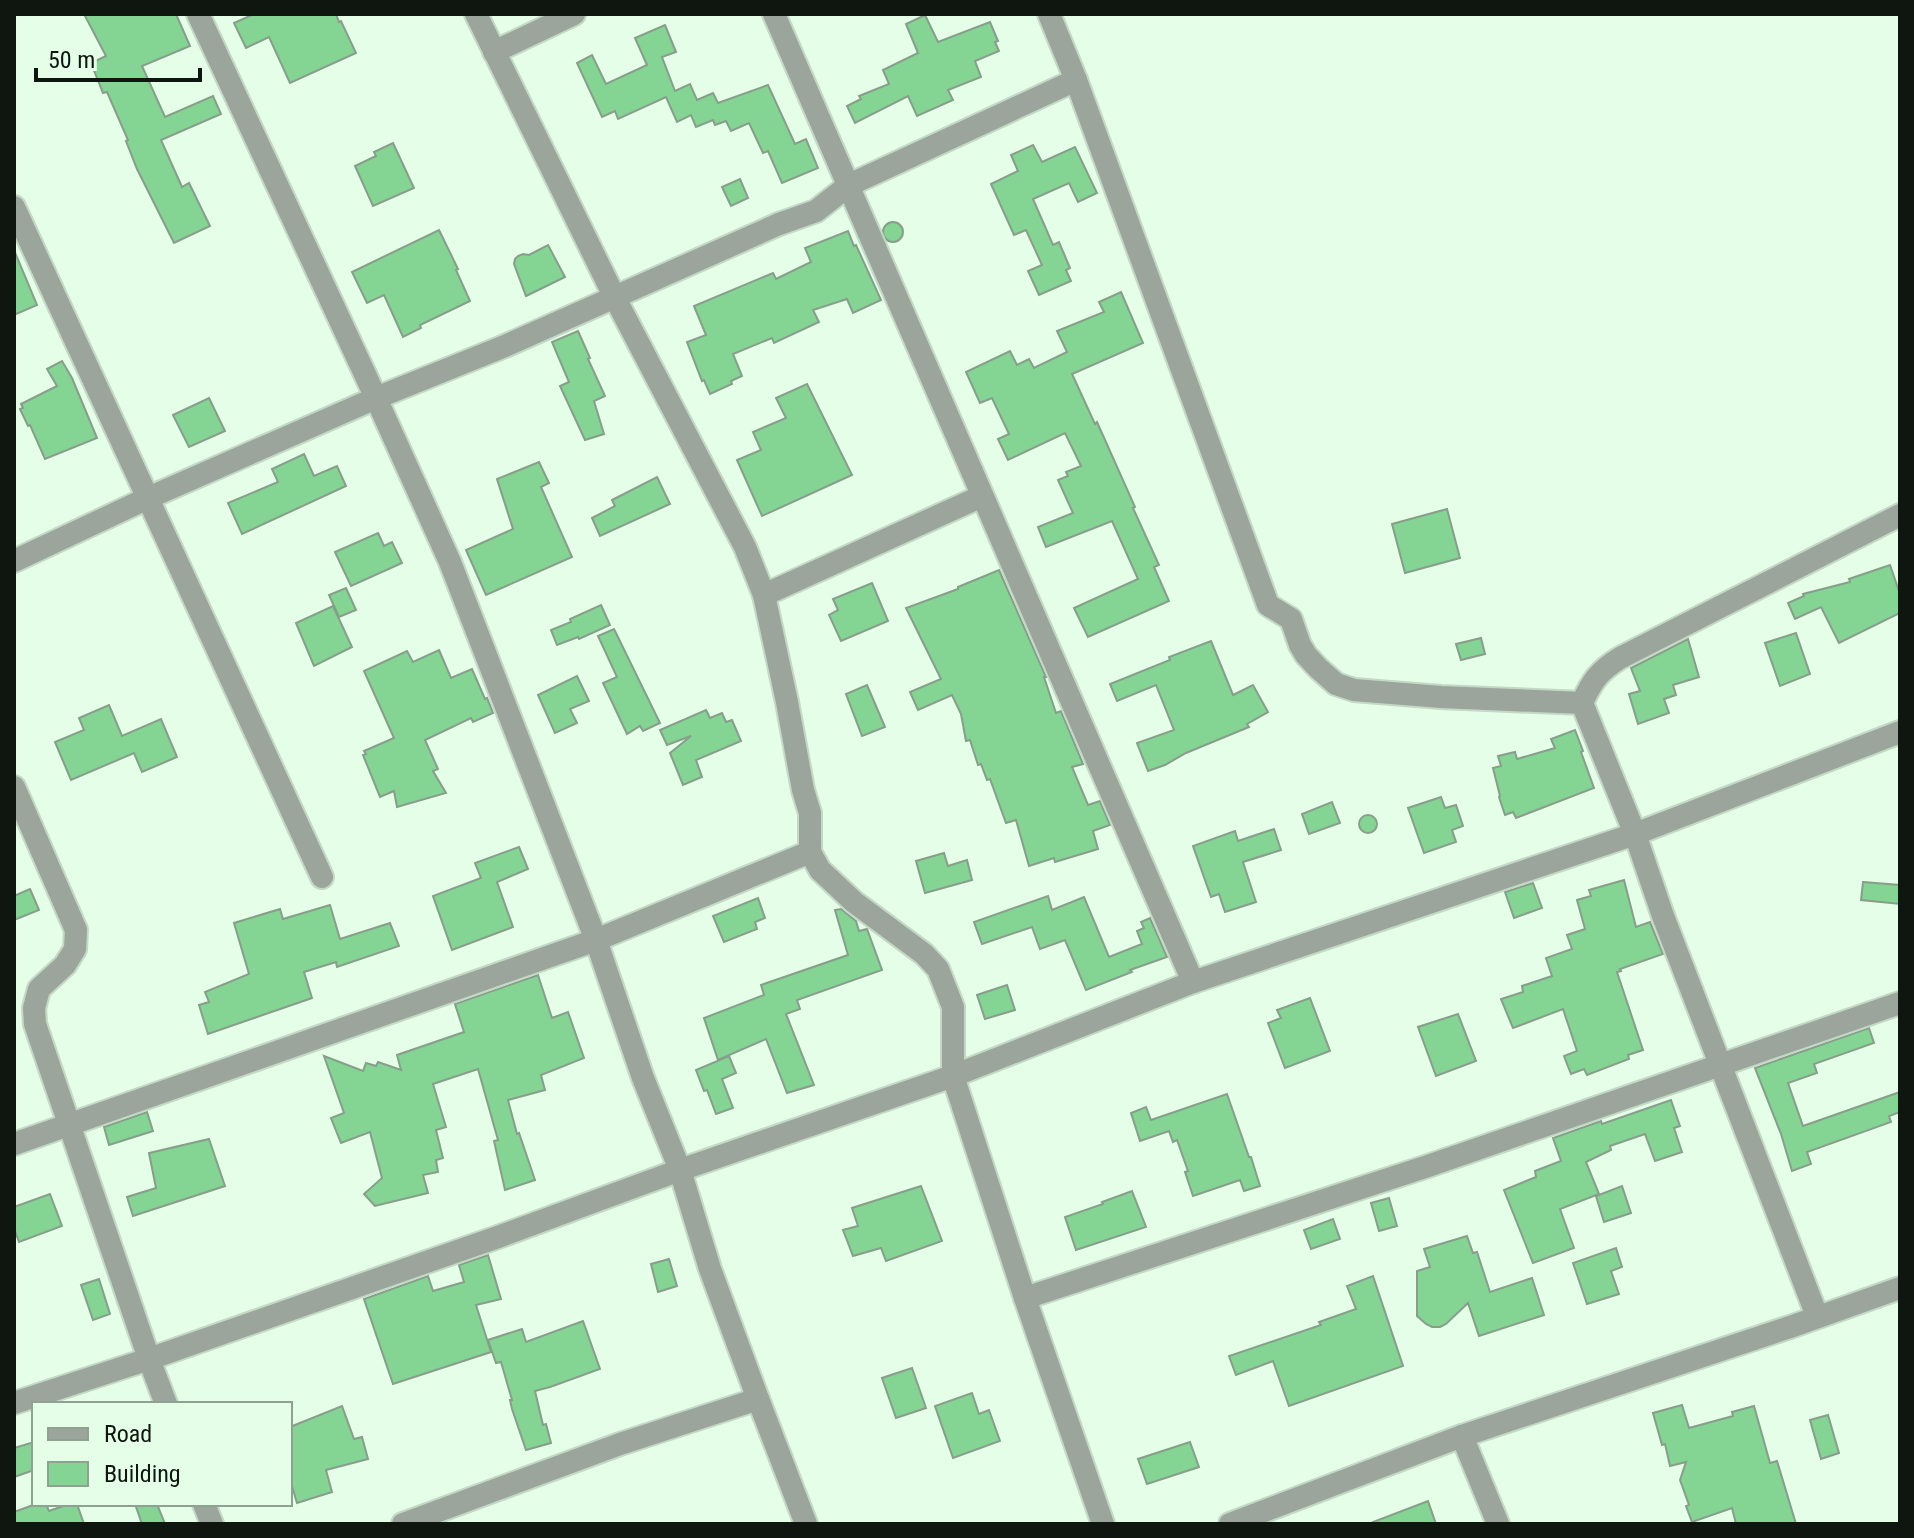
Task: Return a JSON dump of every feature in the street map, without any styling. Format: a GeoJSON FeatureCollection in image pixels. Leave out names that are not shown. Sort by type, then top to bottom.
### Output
{"type":"FeatureCollection","features":[{"type":"Feature","properties":{"kind":"street"},"geometry":{"type":"LineString","coordinates":[[198,14],[450,562],[596,940],[643,1078],[680,1170],[710,1269],[806,1524]]}},
{"type":"Feature","properties":{"kind":"street"},"geometry":{"type":"LineString","coordinates":[[476,14],[615,298],[745,547],[764,595],[810,813],[810,852],[820,870],[854,902],[924,954],[938,969],[953,1007],[953,1076],[1103,1524]]}},
{"type":"Feature","properties":{"kind":"street"},"geometry":{"type":"LineString","coordinates":[[494,52],[574,14]]}},
{"type":"Feature","properties":{"kind":"street"},"geometry":{"type":"LineString","coordinates":[[774,14],[1193,982]]}},
{"type":"Feature","properties":{"kind":"street"},"geometry":{"type":"LineString","coordinates":[[1049,14],[1268,605],[1291,619],[1306,655],[1336,684],[1354,690],[1582,703]]}},
{"type":"Feature","properties":{"kind":"street"},"geometry":{"type":"LineString","coordinates":[[14,561],[148,498],[376,398],[505,346],[779,224],[816,211],[849,185],[1076,80]]}},
{"type":"Feature","properties":{"kind":"street"},"geometry":{"type":"LineString","coordinates":[[14,207],[322,877]]}},
{"type":"Feature","properties":{"kind":"street"},"geometry":{"type":"LineString","coordinates":[[764,595],[982,496]]}},
{"type":"Feature","properties":{"kind":"street"},"geometry":{"type":"LineString","coordinates":[[1817,1316],[1663,916],[1635,834],[1582,703],[1592,681],[1605,667],[1620,658],[1900,515]]}},
{"type":"Feature","properties":{"kind":"street"},"geometry":{"type":"LineString","coordinates":[[14,1403],[149,1359],[953,1076],[1193,982],[1635,834],[1900,732]]}},
{"type":"Feature","properties":{"kind":"street"},"geometry":{"type":"LineString","coordinates":[[14,787],[76,930],[75,949],[65,965],[39,989],[34,1008],[35,1024],[165,1402]]}},
{"type":"Feature","properties":{"kind":"street"},"geometry":{"type":"LineString","coordinates":[[14,1144],[596,940],[810,852]]}},
{"type":"Feature","properties":{"kind":"street"},"geometry":{"type":"LineString","coordinates":[[1025,1298],[1410,1172],[1900,1003]]}},
{"type":"Feature","properties":{"kind":"street"},"geometry":{"type":"LineString","coordinates":[[1230,1524],[1462,1436],[1900,1288]]}},
{"type":"Feature","properties":{"kind":"street"},"geometry":{"type":"LineString","coordinates":[[403,1524],[620,1444],[758,1399]]}},
{"type":"Feature","properties":{"kind":"street"},"geometry":{"type":"LineString","coordinates":[[1462,1436],[1498,1524]]}},
{"type":"Feature","properties":{"kind":"building"},"geometry":{"type":"Polygon","coordinates":[[[84,14],[176,14],[190,46],[142,66],[165,117],[213,96],[221,114],[161,140],[182,187],[189,183],[210,226],[174,243],[137,169],[128,140],[91,63],[106,56],[84,14]]]}},
{"type":"Feature","properties":{"kind":"building"},"geometry":{"type":"Polygon","coordinates":[[[254,14],[336,14],[356,53],[290,83],[269,37],[246,48],[234,23],[254,14]]]}},
{"type":"Feature","properties":{"kind":"building"},"geometry":{"type":"Polygon","coordinates":[[[925,15],[938,42],[990,22],[999,51],[975,61],[981,77],[948,90],[953,100],[917,116],[908,96],[855,123],[847,106],[861,99],[859,96],[889,84],[883,70],[918,53],[906,24],[925,15]]]}},
{"type":"Feature","properties":{"kind":"building"},"geometry":{"type":"Polygon","coordinates":[[[665,25],[676,52],[662,57],[675,91],[690,84],[697,100],[713,93],[718,103],[768,85],[795,144],[806,139],[818,168],[782,183],[768,151],[763,153],[749,123],[731,131],[726,121],[715,125],[713,120],[696,127],[691,115],[677,122],[666,97],[618,119],[615,111],[602,117],[577,63],[592,55],[606,84],[647,65],[635,38],[665,25]]]}},
{"type":"Feature","properties":{"kind":"building"},"geometry":{"type":"Polygon","coordinates":[[[393,143],[414,188],[373,206],[355,166],[393,143]]]}},
{"type":"Feature","properties":{"kind":"building"},"geometry":{"type":"Polygon","coordinates":[[[1033,145],[1042,162],[1075,147],[1097,193],[1078,202],[1069,183],[1033,199],[1053,245],[1059,242],[1070,268],[1066,270],[1071,281],[1039,295],[1028,271],[1042,265],[1026,230],[1014,235],[991,184],[1018,171],[1011,155],[1033,145]]]}},
{"type":"Feature","properties":{"kind":"building"},"geometry":{"type":"Polygon","coordinates":[[[740,179],[748,198],[731,206],[722,187],[740,179]]]}},
{"type":"Feature","properties":{"kind":"building"},"geometry":{"type":"Polygon","coordinates":[[[893,222],[900,225],[903,232],[900,239],[893,242],[886,239],[883,232],[886,225],[893,222]]]}},
{"type":"Feature","properties":{"kind":"building"},"geometry":{"type":"Polygon","coordinates":[[[439,230],[470,301],[420,325],[421,328],[403,337],[384,295],[367,303],[352,272],[439,230]]]}},
{"type":"Feature","properties":{"kind":"building"},"geometry":{"type":"Polygon","coordinates":[[[848,231],[881,300],[853,313],[847,299],[813,310],[819,322],[774,343],[772,338],[733,354],[742,376],[710,394],[687,342],[706,335],[694,306],[773,273],[776,279],[811,262],[805,248],[848,231]]]}},
{"type":"Feature","properties":{"kind":"building"},"geometry":{"type":"Polygon","coordinates":[[[548,245],[565,277],[526,296],[515,259],[548,245]]]}},
{"type":"Feature","properties":{"kind":"building"},"geometry":{"type":"Polygon","coordinates":[[[14,250],[37,305],[14,315],[14,250]]]}},
{"type":"Feature","properties":{"kind":"building"},"geometry":{"type":"Polygon","coordinates":[[[1121,292],[1143,343],[1072,374],[1135,507],[1159,565],[1154,567],[1169,601],[1088,637],[1074,608],[1138,579],[1112,521],[1046,547],[1038,527],[1073,513],[1058,480],[1068,476],[1066,472],[1081,466],[1065,433],[1008,460],[998,439],[1009,434],[992,398],[980,403],[966,372],[1010,351],[1017,365],[1029,359],[1034,368],[1067,352],[1057,331],[1104,312],[1099,302],[1121,292]]]}},
{"type":"Feature","properties":{"kind":"building"},"geometry":{"type":"Polygon","coordinates":[[[578,331],[605,396],[594,401],[604,434],[585,440],[560,386],[569,382],[552,342],[578,331]]]}},
{"type":"Feature","properties":{"kind":"building"},"geometry":{"type":"Polygon","coordinates":[[[62,361],[97,438],[45,459],[20,409],[23,408],[21,404],[57,386],[47,369],[62,361]]]}},
{"type":"Feature","properties":{"kind":"building"},"geometry":{"type":"Polygon","coordinates":[[[807,384],[852,475],[762,516],[737,460],[761,450],[753,432],[786,418],[776,398],[807,384]]]}},
{"type":"Feature","properties":{"kind":"building"},"geometry":{"type":"Polygon","coordinates":[[[209,398],[225,431],[189,447],[173,415],[209,398]]]}},
{"type":"Feature","properties":{"kind":"building"},"geometry":{"type":"Polygon","coordinates":[[[304,454],[314,476],[337,466],[346,486],[242,534],[228,503],[278,482],[272,469],[304,454]]]}},
{"type":"Feature","properties":{"kind":"building"},"geometry":{"type":"Polygon","coordinates":[[[539,462],[549,483],[541,487],[572,557],[486,595],[466,550],[513,529],[497,479],[539,462]]]}},
{"type":"Feature","properties":{"kind":"building"},"geometry":{"type":"Polygon","coordinates":[[[657,477],[670,504],[600,536],[592,518],[615,506],[612,500],[657,477]]]}},
{"type":"Feature","properties":{"kind":"building"},"geometry":{"type":"Polygon","coordinates":[[[1447,509],[1460,558],[1405,573],[1392,524],[1447,509]]]}},
{"type":"Feature","properties":{"kind":"building"},"geometry":{"type":"Polygon","coordinates":[[[378,533],[384,546],[392,542],[402,563],[351,586],[335,552],[378,533]]]}},
{"type":"Feature","properties":{"kind":"building"},"geometry":{"type":"Polygon","coordinates":[[[1890,565],[1900,594],[1900,613],[1839,643],[1821,607],[1795,619],[1788,603],[1803,594],[1850,582],[1849,579],[1890,565]]]}},
{"type":"Feature","properties":{"kind":"building"},"geometry":{"type":"Polygon","coordinates":[[[999,570],[1046,677],[1056,713],[1061,711],[1083,764],[1072,767],[1088,805],[1100,801],[1110,825],[1093,831],[1098,849],[1029,866],[1016,820],[1006,823],[990,779],[987,780],[981,764],[978,765],[970,740],[966,741],[961,714],[952,695],[918,710],[910,692],[941,679],[906,608],[999,570]]]}},
{"type":"Feature","properties":{"kind":"building"},"geometry":{"type":"Polygon","coordinates":[[[872,583],[888,621],[841,641],[829,615],[838,610],[833,599],[872,583]]]}},
{"type":"Feature","properties":{"kind":"building"},"geometry":{"type":"Polygon","coordinates":[[[346,588],[356,610],[339,617],[329,595],[346,588]]]}},
{"type":"Feature","properties":{"kind":"building"},"geometry":{"type":"Polygon","coordinates":[[[601,605],[610,625],[557,645],[551,630],[601,605]]]}},
{"type":"Feature","properties":{"kind":"building"},"geometry":{"type":"Polygon","coordinates":[[[333,606],[352,647],[314,666],[296,623],[333,606]]]}},
{"type":"Feature","properties":{"kind":"building"},"geometry":{"type":"Polygon","coordinates":[[[614,629],[660,723],[643,731],[640,726],[627,734],[603,683],[617,677],[598,636],[614,629]]]}},
{"type":"Feature","properties":{"kind":"building"},"geometry":{"type":"Polygon","coordinates":[[[1796,633],[1810,674],[1780,686],[1765,643],[1796,633]]]}},
{"type":"Feature","properties":{"kind":"building"},"geometry":{"type":"Polygon","coordinates":[[[1481,638],[1485,654],[1461,660],[1456,644],[1481,638]]]}},
{"type":"Feature","properties":{"kind":"building"},"geometry":{"type":"Polygon","coordinates":[[[1688,639],[1699,677],[1673,685],[1676,695],[1664,699],[1669,713],[1638,724],[1629,694],[1640,691],[1631,668],[1688,639]]]}},
{"type":"Feature","properties":{"kind":"building"},"geometry":{"type":"Polygon","coordinates":[[[1211,641],[1233,695],[1253,685],[1268,712],[1247,724],[1249,727],[1148,771],[1137,743],[1174,730],[1156,685],[1117,701],[1110,684],[1211,641]]]}},
{"type":"Feature","properties":{"kind":"building"},"geometry":{"type":"Polygon","coordinates":[[[439,650],[451,678],[472,669],[493,713],[473,722],[471,718],[425,740],[438,769],[433,771],[446,793],[397,807],[394,791],[380,797],[363,755],[366,754],[364,751],[394,738],[364,671],[407,651],[413,662],[439,650]]]}},
{"type":"Feature","properties":{"kind":"building"},"geometry":{"type":"Polygon","coordinates":[[[577,676],[589,701],[570,709],[577,723],[555,733],[538,695],[577,676]]]}},
{"type":"Feature","properties":{"kind":"building"},"geometry":{"type":"Polygon","coordinates":[[[867,685],[885,727],[862,736],[846,694],[867,685]]]}},
{"type":"Feature","properties":{"kind":"building"},"geometry":{"type":"Polygon","coordinates":[[[109,705],[122,736],[161,719],[177,757],[142,772],[134,753],[71,780],[55,742],[84,730],[79,718],[109,705]]]}},
{"type":"Feature","properties":{"kind":"building"},"geometry":{"type":"Polygon","coordinates":[[[706,710],[710,718],[722,713],[726,722],[732,720],[741,741],[696,760],[702,777],[683,785],[670,753],[691,736],[667,745],[660,730],[706,710]]]}},
{"type":"Feature","properties":{"kind":"building"},"geometry":{"type":"Polygon","coordinates":[[[1575,730],[1594,788],[1516,818],[1513,812],[1505,815],[1493,768],[1501,766],[1498,756],[1515,752],[1517,759],[1555,748],[1551,739],[1575,730]]]}},
{"type":"Feature","properties":{"kind":"building"},"geometry":{"type":"Polygon","coordinates":[[[1441,797],[1445,808],[1456,805],[1463,826],[1452,830],[1456,842],[1424,853],[1408,808],[1441,797]]]}},
{"type":"Feature","properties":{"kind":"building"},"geometry":{"type":"Polygon","coordinates":[[[1332,802],[1340,823],[1309,834],[1302,814],[1332,802]]]}},
{"type":"Feature","properties":{"kind":"building"},"geometry":{"type":"Polygon","coordinates":[[[1364,815],[1372,815],[1377,824],[1375,831],[1364,833],[1359,828],[1359,820],[1364,815]]]}},
{"type":"Feature","properties":{"kind":"building"},"geometry":{"type":"Polygon","coordinates":[[[1274,829],[1281,850],[1243,862],[1256,902],[1225,912],[1219,894],[1211,897],[1193,846],[1235,831],[1238,841],[1274,829]]]}},
{"type":"Feature","properties":{"kind":"building"},"geometry":{"type":"Polygon","coordinates":[[[519,847],[528,869],[497,882],[513,927],[452,950],[433,896],[481,878],[475,863],[519,847]]]}},
{"type":"Feature","properties":{"kind":"building"},"geometry":{"type":"Polygon","coordinates":[[[944,853],[948,866],[967,860],[972,880],[925,893],[916,861],[944,853]]]}},
{"type":"Feature","properties":{"kind":"building"},"geometry":{"type":"Polygon","coordinates":[[[1624,880],[1636,927],[1650,922],[1663,954],[1617,972],[1643,1050],[1628,1055],[1629,1059],[1587,1075],[1584,1069],[1571,1074],[1564,1056],[1577,1051],[1563,1009],[1513,1028],[1501,999],[1523,992],[1522,986],[1552,976],[1546,958],[1572,949],[1567,935],[1585,929],[1577,900],[1591,896],[1589,890],[1624,880]]]}},
{"type":"Feature","properties":{"kind":"building"},"geometry":{"type":"Polygon","coordinates":[[[1863,882],[1900,885],[1900,904],[1861,900],[1863,882]]]}},
{"type":"Feature","properties":{"kind":"building"},"geometry":{"type":"Polygon","coordinates":[[[1533,883],[1542,908],[1514,918],[1505,892],[1533,883]]]}},
{"type":"Feature","properties":{"kind":"building"},"geometry":{"type":"Polygon","coordinates":[[[30,889],[39,910],[14,920],[14,896],[30,889]]]}},
{"type":"Feature","properties":{"kind":"building"},"geometry":{"type":"Polygon","coordinates":[[[1048,896],[1052,910],[1084,897],[1109,957],[1142,944],[1137,931],[1144,928],[1141,922],[1150,918],[1167,957],[1086,990],[1065,940],[1040,949],[1032,927],[982,944],[974,922],[1048,896]]]}},
{"type":"Feature","properties":{"kind":"building"},"geometry":{"type":"Polygon","coordinates":[[[758,898],[765,918],[755,922],[757,929],[724,942],[713,916],[758,898]]]}},
{"type":"Feature","properties":{"kind":"building"},"geometry":{"type":"Polygon","coordinates":[[[330,905],[340,939],[390,923],[399,946],[337,967],[336,962],[304,972],[312,998],[208,1034],[199,1005],[209,1002],[205,992],[249,974],[234,923],[280,909],[283,919],[330,905]]]}},
{"type":"Feature","properties":{"kind":"building"},"geometry":{"type":"Polygon","coordinates":[[[841,909],[856,921],[859,931],[867,929],[882,970],[797,1000],[800,1009],[786,1014],[814,1085],[787,1093],[766,1039],[718,1060],[704,1018],[764,995],[761,985],[848,955],[835,910],[841,909]]]}},
{"type":"Feature","properties":{"kind":"building"},"geometry":{"type":"Polygon","coordinates":[[[538,975],[552,1018],[568,1012],[584,1058],[541,1075],[545,1090],[508,1100],[535,1180],[505,1190],[494,1141],[498,1140],[478,1069],[433,1084],[446,1127],[436,1130],[443,1158],[436,1160],[438,1172],[423,1175],[428,1193],[375,1206],[364,1194],[382,1178],[370,1132],[341,1143],[331,1118],[344,1113],[324,1056],[363,1071],[366,1063],[376,1066],[378,1062],[401,1070],[397,1055],[464,1032],[455,1004],[538,975]]]}},
{"type":"Feature","properties":{"kind":"building"},"geometry":{"type":"Polygon","coordinates":[[[1007,985],[1015,1010],[985,1019],[977,995],[1007,985]]]}},
{"type":"Feature","properties":{"kind":"building"},"geometry":{"type":"Polygon","coordinates":[[[1310,998],[1330,1051],[1285,1068],[1268,1023],[1281,1018],[1277,1010],[1310,998]]]}},
{"type":"Feature","properties":{"kind":"building"},"geometry":{"type":"Polygon","coordinates":[[[1458,1014],[1476,1061],[1436,1076],[1418,1027],[1458,1014]]]}},
{"type":"Feature","properties":{"kind":"building"},"geometry":{"type":"Polygon","coordinates":[[[1869,1028],[1874,1043],[1814,1064],[1817,1073],[1788,1083],[1803,1126],[1900,1092],[1900,1112],[1889,1116],[1891,1122],[1807,1152],[1811,1164],[1792,1171],[1755,1068],[1869,1028]]]}},
{"type":"Feature","properties":{"kind":"building"},"geometry":{"type":"Polygon","coordinates":[[[729,1056],[736,1073],[722,1079],[733,1108],[716,1114],[696,1070],[729,1056]]]}},
{"type":"Feature","properties":{"kind":"building"},"geometry":{"type":"Polygon","coordinates":[[[1227,1094],[1260,1186],[1244,1191],[1240,1180],[1193,1196],[1177,1140],[1173,1142],[1169,1131],[1140,1141],[1131,1113],[1146,1107],[1151,1120],[1227,1094]]]}},
{"type":"Feature","properties":{"kind":"building"},"geometry":{"type":"Polygon","coordinates":[[[1671,1100],[1680,1126],[1674,1128],[1682,1152],[1655,1161],[1645,1134],[1610,1146],[1611,1150],[1586,1162],[1599,1194],[1560,1209],[1574,1248],[1533,1263],[1504,1190],[1536,1177],[1535,1171],[1561,1161],[1553,1138],[1671,1100]]]}},
{"type":"Feature","properties":{"kind":"building"},"geometry":{"type":"Polygon","coordinates":[[[147,1112],[153,1131],[109,1145],[104,1127],[147,1112]]]}},
{"type":"Feature","properties":{"kind":"building"},"geometry":{"type":"Polygon","coordinates":[[[209,1139],[225,1186],[133,1216],[127,1197],[156,1188],[149,1153],[209,1139]]]}},
{"type":"Feature","properties":{"kind":"building"},"geometry":{"type":"Polygon","coordinates":[[[921,1186],[942,1241],[886,1261],[881,1248],[853,1256],[843,1230],[858,1226],[852,1208],[921,1186]]]}},
{"type":"Feature","properties":{"kind":"building"},"geometry":{"type":"Polygon","coordinates":[[[1622,1186],[1631,1213],[1604,1222],[1596,1196],[1622,1186]]]}},
{"type":"Feature","properties":{"kind":"building"},"geometry":{"type":"Polygon","coordinates":[[[1132,1191],[1146,1227],[1076,1250],[1065,1217],[1132,1191]]]}},
{"type":"Feature","properties":{"kind":"building"},"geometry":{"type":"Polygon","coordinates":[[[50,1194],[62,1226],[19,1242],[14,1228],[14,1207],[50,1194]]]}},
{"type":"Feature","properties":{"kind":"building"},"geometry":{"type":"Polygon","coordinates":[[[1389,1198],[1397,1226],[1379,1231],[1371,1203],[1389,1198]]]}},
{"type":"Feature","properties":{"kind":"building"},"geometry":{"type":"Polygon","coordinates":[[[1333,1219],[1340,1239],[1311,1249],[1304,1230],[1333,1219]]]}},
{"type":"Feature","properties":{"kind":"building"},"geometry":{"type":"Polygon","coordinates":[[[1467,1236],[1473,1253],[1477,1252],[1490,1292],[1532,1278],[1544,1315],[1479,1336],[1468,1303],[1440,1327],[1432,1327],[1417,1316],[1417,1271],[1430,1267],[1424,1249],[1467,1236]]]}},
{"type":"Feature","properties":{"kind":"building"},"geometry":{"type":"Polygon","coordinates":[[[1616,1248],[1622,1267],[1611,1271],[1619,1294],[1587,1304],[1573,1263],[1616,1248]]]}},
{"type":"Feature","properties":{"kind":"building"},"geometry":{"type":"Polygon","coordinates":[[[488,1255],[501,1299],[476,1305],[491,1352],[393,1384],[364,1299],[428,1276],[433,1291],[464,1282],[459,1265],[488,1255]]]}},
{"type":"Feature","properties":{"kind":"building"},"geometry":{"type":"Polygon","coordinates":[[[669,1259],[677,1286],[658,1292],[651,1264],[669,1259]]]}},
{"type":"Feature","properties":{"kind":"building"},"geometry":{"type":"Polygon","coordinates":[[[1373,1276],[1403,1366],[1289,1406],[1273,1361],[1236,1375],[1229,1356],[1321,1325],[1319,1322],[1356,1309],[1347,1286],[1373,1276]]]}},
{"type":"Feature","properties":{"kind":"building"},"geometry":{"type":"Polygon","coordinates":[[[99,1279],[110,1314],[93,1320],[81,1285],[99,1279]]]}},
{"type":"Feature","properties":{"kind":"building"},"geometry":{"type":"Polygon","coordinates":[[[583,1321],[600,1369],[535,1391],[551,1443],[526,1450],[501,1362],[496,1363],[488,1340],[522,1329],[526,1342],[583,1321]]]}},
{"type":"Feature","properties":{"kind":"building"},"geometry":{"type":"Polygon","coordinates":[[[912,1368],[926,1408],[896,1418],[882,1378],[912,1368]]]}},
{"type":"Feature","properties":{"kind":"building"},"geometry":{"type":"Polygon","coordinates":[[[972,1393],[979,1414],[989,1410],[1000,1441],[953,1458],[935,1406],[972,1393]]]}},
{"type":"Feature","properties":{"kind":"building"},"geometry":{"type":"Polygon","coordinates":[[[1682,1405],[1689,1428],[1733,1416],[1732,1412],[1754,1406],[1770,1463],[1777,1461],[1796,1524],[1736,1524],[1732,1508],[1692,1522],[1680,1480],[1686,1462],[1670,1466],[1653,1413],[1682,1405]]]}},
{"type":"Feature","properties":{"kind":"building"},"geometry":{"type":"Polygon","coordinates":[[[342,1406],[354,1439],[362,1437],[368,1459],[326,1470],[332,1492],[297,1503],[292,1486],[292,1426],[342,1406]]]}},
{"type":"Feature","properties":{"kind":"building"},"geometry":{"type":"Polygon","coordinates":[[[1828,1415],[1839,1453],[1821,1459],[1810,1420],[1828,1415]]]}},
{"type":"Feature","properties":{"kind":"building"},"geometry":{"type":"Polygon","coordinates":[[[1190,1442],[1199,1467],[1147,1484],[1138,1459],[1190,1442]]]}},
{"type":"Feature","properties":{"kind":"building"},"geometry":{"type":"Polygon","coordinates":[[[32,1443],[32,1471],[14,1477],[14,1448],[32,1443]]]}},
{"type":"Feature","properties":{"kind":"building"},"geometry":{"type":"Polygon","coordinates":[[[1428,1501],[1436,1524],[1373,1522],[1428,1501]]]}},
{"type":"Feature","properties":{"kind":"building"},"geometry":{"type":"Polygon","coordinates":[[[32,1505],[47,1506],[49,1511],[63,1506],[78,1506],[84,1524],[14,1524],[14,1512],[32,1505]]]}},
{"type":"Feature","properties":{"kind":"building"},"geometry":{"type":"Polygon","coordinates":[[[136,1506],[158,1506],[165,1524],[142,1524],[136,1506]]]}}]}
